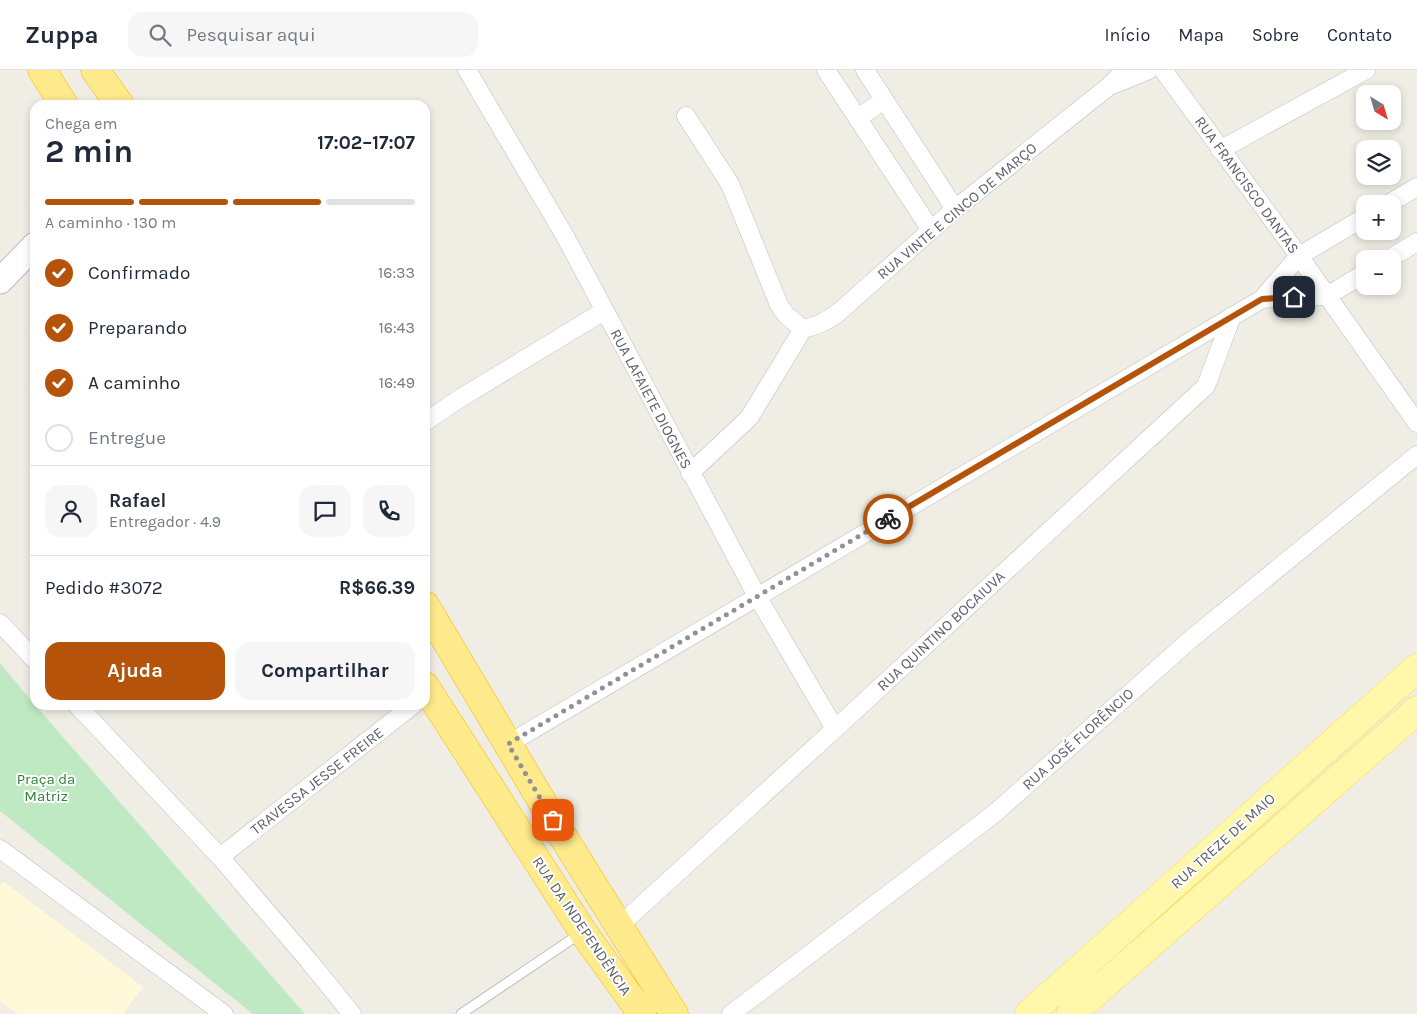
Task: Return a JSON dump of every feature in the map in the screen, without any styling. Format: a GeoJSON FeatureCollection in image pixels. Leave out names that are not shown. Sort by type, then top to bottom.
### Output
{"type":"FeatureCollection","features":[{"type":"Feature","properties":{"kind":"highway"},"geometry":{"type":"LineString","coordinates":[[42,70],[61,100]]}},
{"type":"Feature","properties":{"kind":"highway"},"geometry":{"type":"LineString","coordinates":[[95,70],[116,100]]}},
{"type":"Feature","properties":{"kind":"highway","name":"RUA DA INDEPENDÊNCIA"},"geometry":{"type":"LineString","coordinates":[[430,613],[669,1012]]}},
{"type":"Feature","properties":{"kind":"highway","name":"RUA DA INDEPENDÊNCIA"},"geometry":{"type":"LineString","coordinates":[[430,705],[583,932],[642,1014]]}},
{"type":"Feature","properties":{"kind":"main road"},"geometry":{"type":"LineString","coordinates":[[0,281],[30,250]]}},
{"type":"Feature","properties":{"kind":"main road","name":"RUA TREZE DE MAIO"},"geometry":{"type":"LineString","coordinates":[[1029,1014],[1417,668]]}},
{"type":"Feature","properties":{"kind":"main road","name":"RUA TREZE DE MAIO"},"geometry":{"type":"LineString","coordinates":[[1071,1014],[1417,710]]}},
{"type":"Feature","properties":{"kind":"street","name":"RUA LAFAIETE DIOGNES"},"geometry":{"type":"LineString","coordinates":[[467,70],[565,236],[757,596],[835,729]]}},
{"type":"Feature","properties":{"kind":"street"},"geometry":{"type":"LineString","coordinates":[[826,70],[932,230]]}},
{"type":"Feature","properties":{"kind":"street"},"geometry":{"type":"LineString","coordinates":[[864,70],[955,209]]}},
{"type":"Feature","properties":{"kind":"street","name":"RUA VINTE E CINCO DE MARÇO"},"geometry":{"type":"LineString","coordinates":[[803,329],[821,324],[839,312],[955,209],[1108,87],[1125,70]]}},
{"type":"Feature","properties":{"kind":"street","name":"RUA VINTE E CINCO DE MARÇO"},"geometry":{"type":"LineString","coordinates":[[1108,87],[1149,70]]}},
{"type":"Feature","properties":{"kind":"street","name":"RUA FRANCISCO DANTAS"},"geometry":{"type":"LineString","coordinates":[[1163,70],[1299,256],[1417,423]]}},
{"type":"Feature","properties":{"kind":"street"},"geometry":{"type":"LineString","coordinates":[[1220,150],[1366,70]]}},
{"type":"Feature","properties":{"kind":"street"},"geometry":{"type":"LineString","coordinates":[[858,118],[884,100]]}},
{"type":"Feature","properties":{"kind":"street"},"geometry":{"type":"LineString","coordinates":[[686,116],[730,184],[779,305],[786,315],[803,329],[749,418],[690,473]]}},
{"type":"Feature","properties":{"kind":"street"},"geometry":{"type":"LineString","coordinates":[[1401,196],[1417,187]]}},
{"type":"Feature","properties":{"kind":"street"},"geometry":{"type":"LineString","coordinates":[[508,744],[1262,299],[1299,256],[1356,222]]}},
{"type":"Feature","properties":{"kind":"street"},"geometry":{"type":"LineString","coordinates":[[1401,252],[1417,242]]}},
{"type":"Feature","properties":{"kind":"street"},"geometry":{"type":"LineString","coordinates":[[1262,299],[1327,296],[1356,279]]}},
{"type":"Feature","properties":{"kind":"street"},"geometry":{"type":"LineString","coordinates":[[430,419],[604,311]]}},
{"type":"Feature","properties":{"kind":"street","name":"RUA QUINTINO BOCAIUVA"},"geometry":{"type":"LineString","coordinates":[[619,926],[1206,386],[1232,316]]}},
{"type":"Feature","properties":{"kind":"street","name":"RUA JOSÉ FLORÊNCIO"},"geometry":{"type":"LineString","coordinates":[[731,1014],[995,813],[1191,639],[1417,455]]}},
{"type":"Feature","properties":{"kind":"street"},"geometry":{"type":"LineString","coordinates":[[0,623],[30,655]]}},
{"type":"Feature","properties":{"kind":"street"},"geometry":{"type":"LineString","coordinates":[[82,710],[220,857],[310,961],[352,1014]]}},
{"type":"Feature","properties":{"kind":"street","name":"TRAVESSA JESSE FREIRE"},"geometry":{"type":"LineString","coordinates":[[220,857],[404,710]]}},
{"type":"Feature","properties":{"kind":"street"},"geometry":{"type":"LineString","coordinates":[[0,850],[224,1014]]}},
{"type":"Feature","properties":{"kind":"lane"},"geometry":{"type":"LineString","coordinates":[[461,1014],[583,932]]}},
{"type":"Feature","properties":{"kind":"shaded area"},"geometry":{"type":"Polygon","coordinates":[[[3,881],[143,987],[123,1014],[17,1014],[0,1001],[0,885],[3,881]]]}},
{"type":"Feature","properties":{"kind":"green space","name":"Praça da Matriz"},"geometry":{"type":"Polygon","coordinates":[[[0,663],[30,699],[30,710],[39,710],[305,1014],[253,1014],[0,811],[0,663]]]}},
{"type":"Feature","properties":{"kind":"way so far"},"geometry":{"type":"LineString","coordinates":[[553,820],[508,744],[888,519]]}},
{"type":"Feature","properties":{"kind":"route"},"geometry":{"type":"LineString","coordinates":[[888,519],[1262,299],[1294,297]]}}]}
